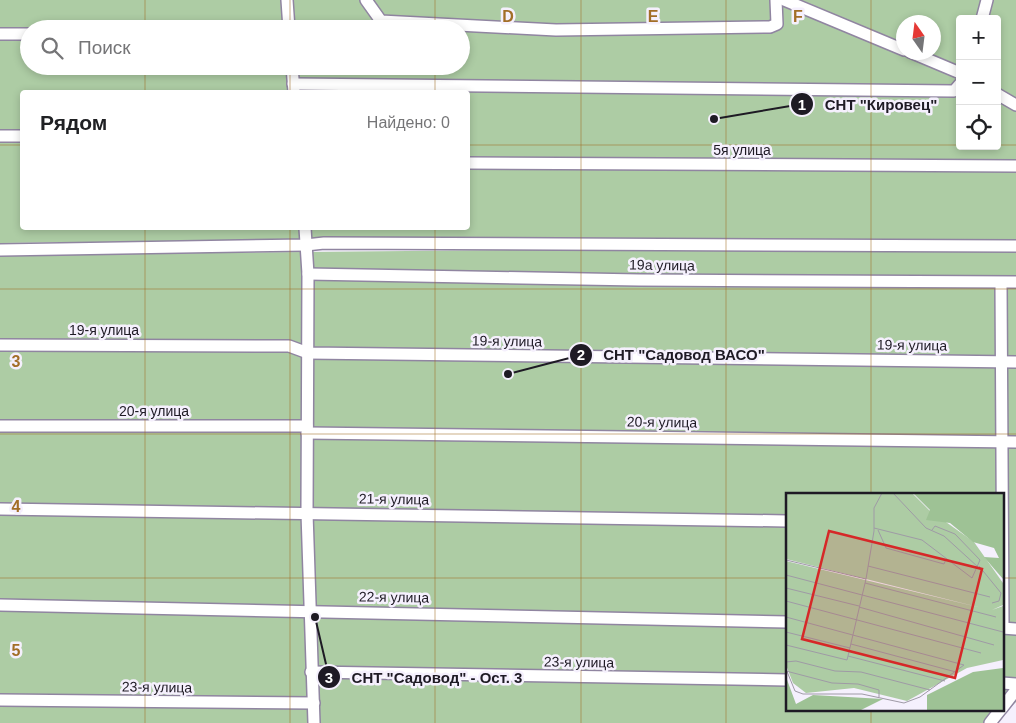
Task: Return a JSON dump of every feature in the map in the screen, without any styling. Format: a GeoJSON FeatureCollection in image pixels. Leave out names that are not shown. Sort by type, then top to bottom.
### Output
{"type":"FeatureCollection","features":[{"type":"Feature","properties":{"kind":"street"},"geometry":{"type":"LineString","coordinates":[[287,0],[288,20]]}},
{"type":"Feature","properties":{"kind":"street"},"geometry":{"type":"LineString","coordinates":[[366,0],[380,20]]}},
{"type":"Feature","properties":{"kind":"street"},"geometry":{"type":"LineString","coordinates":[[470,26],[556,30],[770,27],[777,24],[776,0]]}},
{"type":"Feature","properties":{"kind":"street"},"geometry":{"type":"LineString","coordinates":[[784,0],[896,47]]}},
{"type":"Feature","properties":{"kind":"street"},"geometry":{"type":"LineString","coordinates":[[983,15],[987,0]]}},
{"type":"Feature","properties":{"kind":"street"},"geometry":{"type":"LineString","coordinates":[[0,34],[20,34]]}},
{"type":"Feature","properties":{"kind":"street"},"geometry":{"type":"LineString","coordinates":[[929,60],[956,71]]}},
{"type":"Feature","properties":{"kind":"street"},"geometry":{"type":"LineString","coordinates":[[293,75],[294,88],[954,90],[956,88]]}},
{"type":"Feature","properties":{"kind":"street"},"geometry":{"type":"LineString","coordinates":[[1001,97],[1016,106]]}},
{"type":"Feature","properties":{"kind":"street"},"geometry":{"type":"LineString","coordinates":[[0,136],[20,136]]}},
{"type":"Feature","properties":{"kind":"street","name":"5я улица"},"geometry":{"type":"LineString","coordinates":[[470,163],[1016,166]]}},
{"type":"Feature","properties":{"kind":"street"},"geometry":{"type":"LineString","coordinates":[[304,230],[308,274],[307,513],[314,723]]}},
{"type":"Feature","properties":{"kind":"street"},"geometry":{"type":"LineString","coordinates":[[0,250],[306,245],[324,243],[1016,246]]}},
{"type":"Feature","properties":{"kind":"street","name":"19а улица"},"geometry":{"type":"LineString","coordinates":[[308,274],[1016,282]]}},
{"type":"Feature","properties":{"kind":"street"},"geometry":{"type":"LineString","coordinates":[[1001,283],[1003,493]]}},
{"type":"Feature","properties":{"kind":"street","name":"19-я улица"},"geometry":{"type":"LineString","coordinates":[[0,345],[289,346],[308,353],[1016,362]]}},
{"type":"Feature","properties":{"kind":"street","name":"20-я улица"},"geometry":{"type":"LineString","coordinates":[[0,426],[1016,442]]}},
{"type":"Feature","properties":{"kind":"street","name":"21-я улица"},"geometry":{"type":"LineString","coordinates":[[0,508],[786,521]]}},
{"type":"Feature","properties":{"kind":"street","name":"22-я улица"},"geometry":{"type":"LineString","coordinates":[[0,605],[309,610],[786,622]]}},
{"type":"Feature","properties":{"kind":"street","name":"23-я улица"},"geometry":{"type":"LineString","coordinates":[[311,672],[786,680]]}},
{"type":"Feature","properties":{"kind":"street"},"geometry":{"type":"LineString","coordinates":[[1004,705],[1016,690]]}},
{"type":"Feature","properties":{"kind":"street","name":"23-я улица"},"geometry":{"type":"LineString","coordinates":[[0,700],[314,703]]}},
{"type":"Feature","properties":{"kind":"street"},"geometry":{"type":"LineString","coordinates":[[990,723],[1000,710]]}},
{"type":"Feature","properties":{"kind":"green space"},"geometry":{"type":"Polygon","coordinates":[[[0,0],[1016,0],[1016,240],[309,240],[0,243],[0,0]]]}},
{"type":"Feature","properties":{"kind":"green space"},"geometry":{"type":"Polygon","coordinates":[[[1016,245],[1016,702],[993,723],[0,723],[0,255],[1016,245]]]}},
{"type":"Feature","properties":{"kind":"place","name":"СНТ \"Кировец\""},"geometry":{"type":"Point","coordinates":[714,119]}},
{"type":"Feature","properties":{"kind":"place","name":"СНТ \"Садовод ВАСО\""},"geometry":{"type":"Point","coordinates":[508,374]}},
{"type":"Feature","properties":{"kind":"place","name":"СНТ \"Садовод\" - Ост. 3"},"geometry":{"type":"Point","coordinates":[315,617]}}]}
